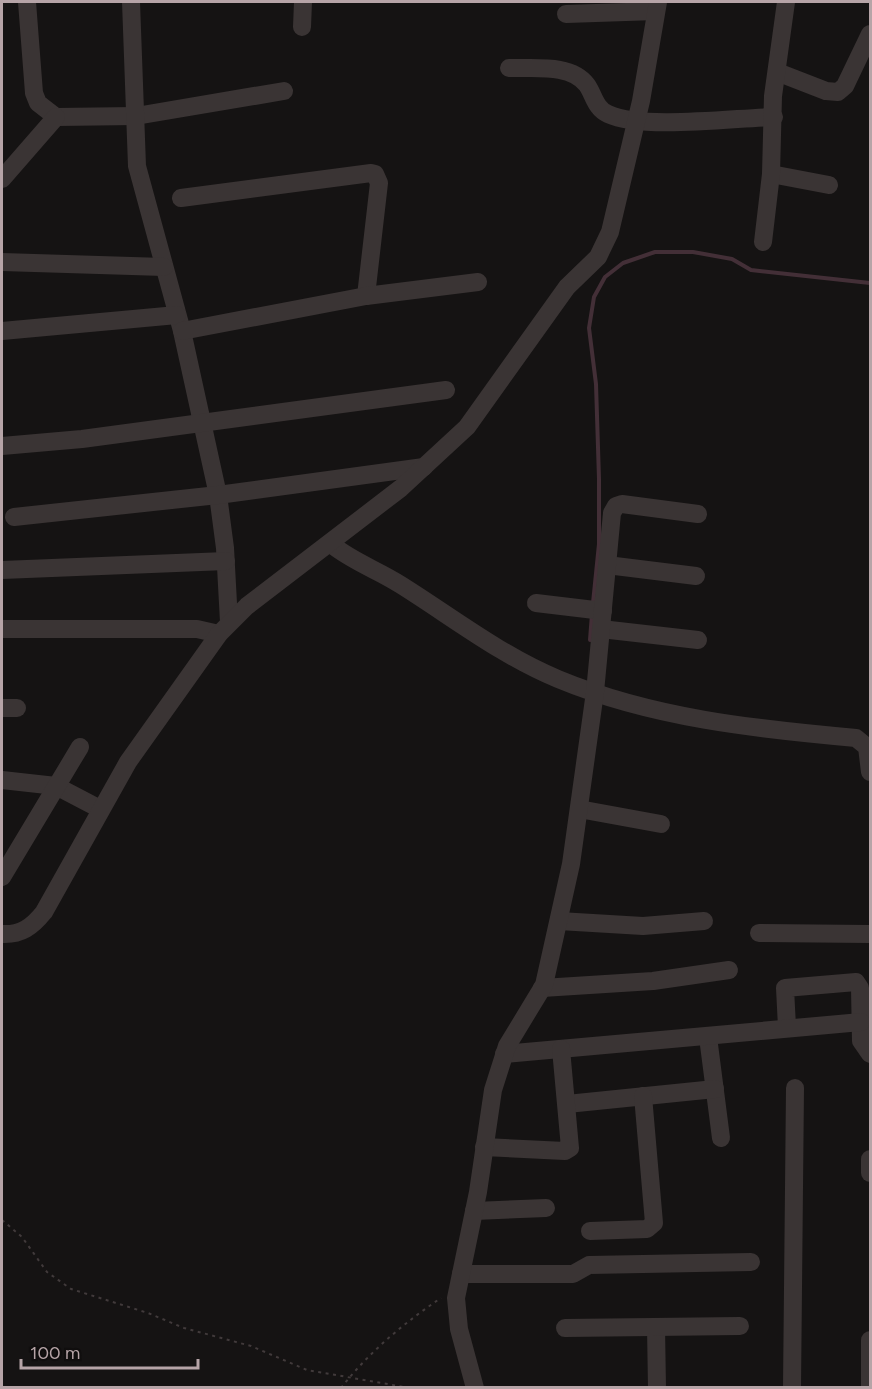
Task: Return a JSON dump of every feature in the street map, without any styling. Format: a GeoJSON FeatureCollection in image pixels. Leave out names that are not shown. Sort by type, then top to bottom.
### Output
{"type":"FeatureCollection","features":[{"type":"Feature","properties":{"kind":"street"},"geometry":{"type":"LineString","coordinates":[[27,2],[34,93],[38,103],[56,117],[136,116],[284,91]]}},
{"type":"Feature","properties":{"kind":"street"},"geometry":{"type":"LineString","coordinates":[[131,2],[137,166],[179,323],[218,495],[226,561],[224,628]]}},
{"type":"Feature","properties":{"kind":"street"},"geometry":{"type":"LineString","coordinates":[[302,27],[303,2]]}},
{"type":"Feature","properties":{"kind":"street"},"geometry":{"type":"LineString","coordinates":[[763,242],[771,174],[773,96],[786,2]]}},
{"type":"Feature","properties":{"kind":"street"},"geometry":{"type":"LineString","coordinates":[[2,934],[18,933],[36,922],[44,912],[100,809],[155,721],[224,628],[424,467],[477,416],[560,297],[598,257],[610,232],[637,119],[657,6],[566,14]]}},
{"type":"Feature","properties":{"kind":"street"},"geometry":{"type":"LineString","coordinates":[[777,72],[826,91],[838,92],[845,86],[870,34]]}},
{"type":"Feature","properties":{"kind":"street"},"geometry":{"type":"LineString","coordinates":[[509,68],[570,71],[587,86],[600,109],[614,116],[668,122],[774,117]]}},
{"type":"Feature","properties":{"kind":"street"},"geometry":{"type":"LineString","coordinates":[[2,179],[56,117]]}},
{"type":"Feature","properties":{"kind":"street"},"geometry":{"type":"LineString","coordinates":[[181,198],[370,172],[375,174],[379,183],[366,296]]}},
{"type":"Feature","properties":{"kind":"street"},"geometry":{"type":"LineString","coordinates":[[771,174],[829,185]]}},
{"type":"Feature","properties":{"kind":"street"},"geometry":{"type":"LineString","coordinates":[[2,262],[164,267]]}},
{"type":"Feature","properties":{"kind":"street"},"geometry":{"type":"LineString","coordinates":[[2,331],[179,323],[478,282]]}},
{"type":"Feature","properties":{"kind":"street"},"geometry":{"type":"LineString","coordinates":[[2,446],[201,423],[447,390]]}},
{"type":"Feature","properties":{"kind":"street"},"geometry":{"type":"LineString","coordinates":[[14,517],[218,495],[424,467]]}},
{"type":"Feature","properties":{"kind":"street"},"geometry":{"type":"LineString","coordinates":[[475,1388],[459,1329],[456,1298],[474,1211],[493,1090],[504,1054],[542,988],[559,921],[579,809],[595,692],[598,615],[607,565],[612,513],[616,506],[622,504],[698,513]]}},
{"type":"Feature","properties":{"kind":"street"},"geometry":{"type":"LineString","coordinates":[[331,544],[351,560],[403,586],[449,618],[556,678],[595,692],[730,725],[856,738],[867,747],[870,772]]}},
{"type":"Feature","properties":{"kind":"street"},"geometry":{"type":"LineString","coordinates":[[2,570],[226,561]]}},
{"type":"Feature","properties":{"kind":"street"},"geometry":{"type":"LineString","coordinates":[[607,565],[696,576]]}},
{"type":"Feature","properties":{"kind":"street"},"geometry":{"type":"LineString","coordinates":[[536,603],[598,615],[698,640]]}},
{"type":"Feature","properties":{"kind":"street"},"geometry":{"type":"LineString","coordinates":[[2,629],[224,628]]}},
{"type":"Feature","properties":{"kind":"street"},"geometry":{"type":"LineString","coordinates":[[2,877],[80,747]]}},
{"type":"Feature","properties":{"kind":"street"},"geometry":{"type":"LineString","coordinates":[[2,780],[56,786],[100,809]]}},
{"type":"Feature","properties":{"kind":"street"},"geometry":{"type":"LineString","coordinates":[[579,809],[661,824]]}},
{"type":"Feature","properties":{"kind":"street"},"geometry":{"type":"LineString","coordinates":[[559,921],[643,926],[704,921]]}},
{"type":"Feature","properties":{"kind":"street"},"geometry":{"type":"LineString","coordinates":[[759,933],[870,934]]}},
{"type":"Feature","properties":{"kind":"street"},"geometry":{"type":"LineString","coordinates":[[542,988],[653,981],[729,970]]}},
{"type":"Feature","properties":{"kind":"street"},"geometry":{"type":"LineString","coordinates":[[788,1027],[784,991],[786,988],[853,981],[860,987],[861,1041],[870,1054]]}},
{"type":"Feature","properties":{"kind":"street"},"geometry":{"type":"LineString","coordinates":[[504,1054],[861,1022]]}},
{"type":"Feature","properties":{"kind":"street"},"geometry":{"type":"LineString","coordinates":[[708,1036],[722,1138]]}},
{"type":"Feature","properties":{"kind":"street"},"geometry":{"type":"LineString","coordinates":[[484,1147],[568,1150],[572,1146],[561,1048]]}},
{"type":"Feature","properties":{"kind":"street"},"geometry":{"type":"LineString","coordinates":[[792,1388],[795,1088]]}},
{"type":"Feature","properties":{"kind":"street"},"geometry":{"type":"LineString","coordinates":[[567,1104],[715,1089]]}},
{"type":"Feature","properties":{"kind":"street"},"geometry":{"type":"LineString","coordinates":[[590,1231],[647,1229],[654,1223],[643,1096]]}},
{"type":"Feature","properties":{"kind":"street"},"geometry":{"type":"LineString","coordinates":[[870,1160],[870,1173]]}},
{"type":"Feature","properties":{"kind":"street"},"geometry":{"type":"LineString","coordinates":[[474,1211],[546,1208]]}},
{"type":"Feature","properties":{"kind":"street"},"geometry":{"type":"LineString","coordinates":[[460,1281],[573,1274],[589,1265],[751,1262]]}},
{"type":"Feature","properties":{"kind":"street"},"geometry":{"type":"LineString","coordinates":[[565,1328],[740,1326]]}},
{"type":"Feature","properties":{"kind":"street"},"geometry":{"type":"LineString","coordinates":[[656,1327],[657,1388]]}},
{"type":"Feature","properties":{"kind":"street"},"geometry":{"type":"LineString","coordinates":[[870,1340],[870,1388]]}},
{"type":"Feature","properties":{"kind":"path"},"geometry":{"type":"LineString","coordinates":[[2,1220],[22,1237],[47,1272],[71,1289],[148,1313],[184,1328],[251,1346],[301,1368],[410,1388]]}},
{"type":"Feature","properties":{"kind":"path"},"geometry":{"type":"LineString","coordinates":[[341,1388],[417,1314],[460,1281]]}},
{"type":"Feature","properties":{"kind":"waterway"},"geometry":{"type":"LineString","coordinates":[[593,603],[599,544],[599,479],[596,384],[589,328],[594,297],[605,277],[623,263],[655,252],[693,252],[732,259],[751,270],[870,283]]}},
{"type":"Feature","properties":{"kind":"waterway"},"geometry":{"type":"LineString","coordinates":[[590,640],[592,614]]}}]}
